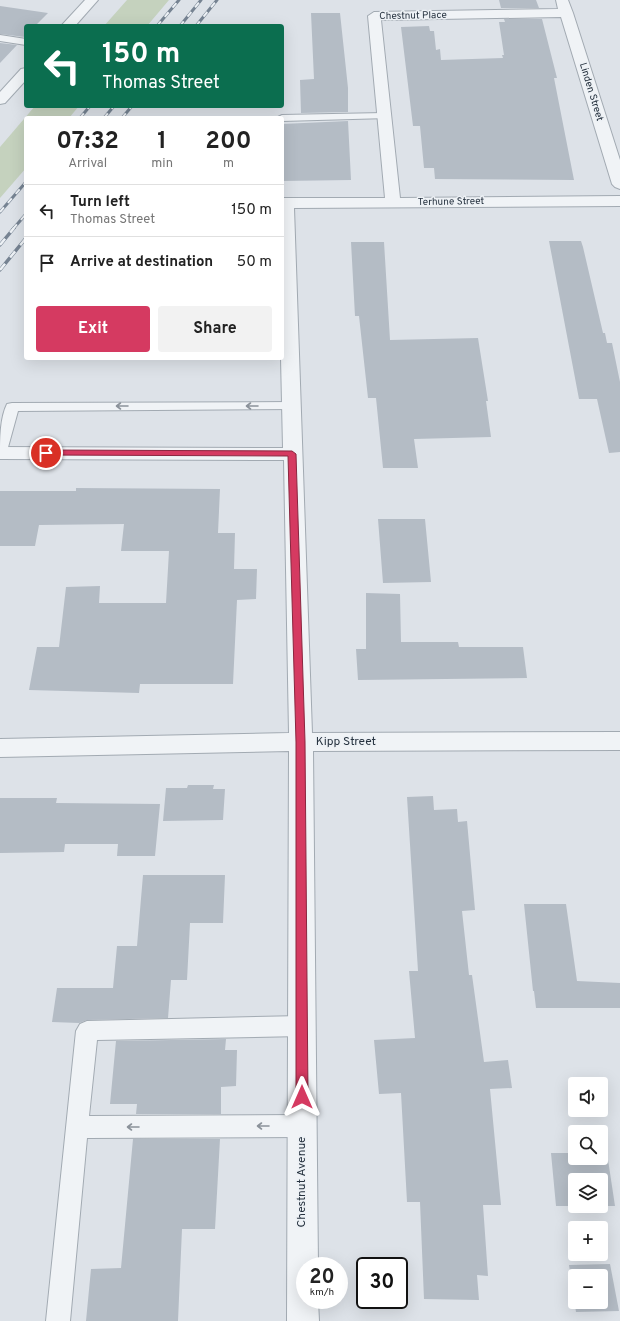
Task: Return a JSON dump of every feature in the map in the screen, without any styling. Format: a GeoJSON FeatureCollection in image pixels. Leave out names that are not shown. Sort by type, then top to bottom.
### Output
{"type":"FeatureCollection","features":[{"type":"Feature","properties":{"kind":"street"},"geometry":{"type":"LineString","coordinates":[[70,24],[92,0]]}},
{"type":"Feature","properties":{"kind":"street","name":"Chestnut Place"},"geometry":{"type":"LineString","coordinates":[[393,203],[374,16],[564,7]]}},
{"type":"Feature","properties":{"kind":"street","name":"Linden Street"},"geometry":{"type":"LineString","coordinates":[[564,7],[620,184]]}},
{"type":"Feature","properties":{"kind":"street"},"geometry":{"type":"LineString","coordinates":[[0,100],[24,74]]}},
{"type":"Feature","properties":{"kind":"street","name":"Terhune Street"},"geometry":{"type":"LineString","coordinates":[[284,203],[620,201]]}},
{"type":"Feature","properties":{"kind":"street","name":"Chestnut Avenue"},"geometry":{"type":"LineString","coordinates":[[284,203],[301,742],[303,1321]]}},
{"type":"Feature","properties":{"kind":"street"},"geometry":{"type":"LineString","coordinates":[[0,452],[292,454]]}},
{"type":"Feature","properties":{"kind":"street","name":"Kipp Street"},"geometry":{"type":"LineString","coordinates":[[0,748],[301,742],[620,741]]}},
{"type":"Feature","properties":{"kind":"lane"},"geometry":{"type":"LineString","coordinates":[[0,38],[24,42]]}},
{"type":"Feature","properties":{"kind":"lane"},"geometry":{"type":"LineString","coordinates":[[284,118],[384,116]]}},
{"type":"Feature","properties":{"kind":"lane"},"geometry":{"type":"LineString","coordinates":[[0,452],[12,407],[291,406]]}},
{"type":"Feature","properties":{"kind":"lane"},"geometry":{"type":"LineString","coordinates":[[58,1321],[88,1031],[302,1026]]}},
{"type":"Feature","properties":{"kind":"lane"},"geometry":{"type":"LineString","coordinates":[[78,1127],[302,1126]]}},
{"type":"Feature","properties":{"kind":"green space"},"geometry":{"type":"Polygon","coordinates":[[[127,0],[169,0],[149,24],[106,24],[127,0]]]}},
{"type":"Feature","properties":{"kind":"green space"},"geometry":{"type":"Polygon","coordinates":[[[33,108],[77,108],[71,116],[26,116],[33,108]]]}},
{"type":"Feature","properties":{"kind":"green space"},"geometry":{"type":"Polygon","coordinates":[[[24,119],[24,170],[0,198],[0,147],[24,119]]]}},
{"type":"Feature","properties":{"kind":"building"},"geometry":{"type":"Polygon","coordinates":[[[499,0],[536,0],[539,8],[501,8],[499,0]]]}},
{"type":"Feature","properties":{"kind":"building"},"geometry":{"type":"Polygon","coordinates":[[[0,6],[48,13],[37,24],[24,24],[24,37],[0,34],[0,6]]]}},
{"type":"Feature","properties":{"kind":"building"},"geometry":{"type":"Polygon","coordinates":[[[311,13],[340,13],[348,88],[348,112],[301,113],[300,80],[314,79],[311,13]]]}},
{"type":"Feature","properties":{"kind":"building"},"geometry":{"type":"Polygon","coordinates":[[[504,19],[542,19],[557,78],[554,78],[574,180],[435,179],[434,168],[424,168],[420,126],[413,126],[401,27],[429,26],[430,31],[434,31],[436,50],[440,49],[441,60],[503,58],[502,55],[504,55],[499,22],[505,22],[504,19]]]}},
{"type":"Feature","properties":{"kind":"building"},"geometry":{"type":"Polygon","coordinates":[[[0,43],[17,45],[0,63],[0,43]]]}},
{"type":"Feature","properties":{"kind":"building"},"geometry":{"type":"Polygon","coordinates":[[[348,121],[351,180],[284,181],[284,124],[348,121]]]}},
{"type":"Feature","properties":{"kind":"building"},"geometry":{"type":"Polygon","coordinates":[[[549,241],[581,241],[603,333],[605,333],[607,343],[612,343],[620,382],[620,452],[609,453],[597,399],[579,399],[549,241]]]}},
{"type":"Feature","properties":{"kind":"building"},"geometry":{"type":"Polygon","coordinates":[[[351,242],[384,242],[390,340],[478,338],[488,401],[486,401],[491,437],[414,439],[418,468],[383,468],[376,398],[368,398],[359,316],[355,316],[351,242]]]}},
{"type":"Feature","properties":{"kind":"building"},"geometry":{"type":"Polygon","coordinates":[[[76,488],[220,489],[218,533],[235,533],[234,569],[257,569],[256,599],[237,600],[233,684],[140,684],[139,693],[29,690],[37,647],[59,647],[66,587],[100,586],[99,603],[166,603],[169,551],[121,551],[124,524],[39,525],[35,546],[0,546],[0,491],[76,491],[76,488]]]}},
{"type":"Feature","properties":{"kind":"building"},"geometry":{"type":"Polygon","coordinates":[[[378,519],[425,519],[431,582],[383,583],[378,519]]]}},
{"type":"Feature","properties":{"kind":"building"},"geometry":{"type":"Polygon","coordinates":[[[366,593],[400,594],[401,642],[458,642],[459,647],[523,647],[527,678],[358,680],[356,649],[366,649],[366,593]]]}},
{"type":"Feature","properties":{"kind":"building"},"geometry":{"type":"Polygon","coordinates":[[[188,785],[214,785],[213,789],[225,789],[223,820],[163,821],[166,788],[187,788],[188,785]]]}},
{"type":"Feature","properties":{"kind":"building"},"geometry":{"type":"Polygon","coordinates":[[[433,796],[434,810],[457,809],[458,822],[467,821],[475,910],[462,911],[469,975],[472,975],[484,1062],[508,1060],[512,1088],[490,1089],[501,1205],[483,1205],[488,1276],[477,1275],[479,1300],[424,1299],[420,1202],[407,1202],[401,1093],[379,1094],[374,1040],[415,1038],[409,971],[418,971],[407,797],[433,796]]]}},
{"type":"Feature","properties":{"kind":"building"},"geometry":{"type":"Polygon","coordinates":[[[0,798],[57,798],[56,803],[160,804],[155,856],[117,856],[118,844],[65,844],[64,852],[0,853],[0,798]]]}},
{"type":"Feature","properties":{"kind":"building"},"geometry":{"type":"Polygon","coordinates":[[[143,875],[225,875],[223,923],[190,923],[187,980],[171,980],[168,1018],[87,1020],[79,1023],[52,1022],[57,988],[113,988],[117,946],[137,946],[143,875]]]}},
{"type":"Feature","properties":{"kind":"building"},"geometry":{"type":"Polygon","coordinates":[[[524,904],[566,904],[577,981],[620,983],[620,1008],[536,1008],[524,904]]]}},
{"type":"Feature","properties":{"kind":"building"},"geometry":{"type":"Polygon","coordinates":[[[226,1039],[225,1050],[237,1050],[236,1086],[221,1087],[221,1114],[136,1114],[137,1104],[110,1104],[116,1041],[226,1039]]]}},
{"type":"Feature","properties":{"kind":"building"},"geometry":{"type":"Polygon","coordinates":[[[133,1139],[220,1139],[215,1229],[182,1229],[178,1321],[86,1321],[91,1269],[121,1268],[133,1139]]]}},
{"type":"Feature","properties":{"kind":"building"},"geometry":{"type":"Polygon","coordinates":[[[551,1153],[568,1153],[568,1165],[608,1165],[608,1160],[615,1206],[608,1206],[608,1173],[568,1173],[568,1206],[556,1206],[551,1153]]]}},
{"type":"Feature","properties":{"kind":"building"},"geometry":{"type":"Polygon","coordinates":[[[610,1264],[619,1311],[576,1312],[576,1309],[608,1309],[608,1269],[570,1269],[569,1265],[610,1264]]]}},
{"type":"Feature","properties":{"kind":"railway"},"geometry":{"type":"LineString","coordinates":[[159,24],[179,0]]}},
{"type":"Feature","properties":{"kind":"railway"},"geometry":{"type":"LineString","coordinates":[[182,24],[201,0]]}},
{"type":"Feature","properties":{"kind":"railway"},"geometry":{"type":"LineString","coordinates":[[198,24],[217,0]]}},
{"type":"Feature","properties":{"kind":"railway"},"geometry":{"type":"LineString","coordinates":[[82,116],[88,108]]}},
{"type":"Feature","properties":{"kind":"railway"},"geometry":{"type":"LineString","coordinates":[[106,116],[112,108]]}},
{"type":"Feature","properties":{"kind":"railway"},"geometry":{"type":"LineString","coordinates":[[124,116],[130,108]]}},
{"type":"Feature","properties":{"kind":"railway"},"geometry":{"type":"LineString","coordinates":[[0,212],[24,184]]}},
{"type":"Feature","properties":{"kind":"railway"},"geometry":{"type":"LineString","coordinates":[[13,229],[24,216]]}},
{"type":"Feature","properties":{"kind":"railway"},"geometry":{"type":"LineString","coordinates":[[0,245],[14,228]]}},
{"type":"Feature","properties":{"kind":"railway"},"geometry":{"type":"LineString","coordinates":[[0,270],[24,240]]}},
{"type":"Feature","properties":{"kind":"route"},"geometry":{"type":"LineString","coordinates":[[46,453],[292,454],[301,742],[302,1097]]}}]}
